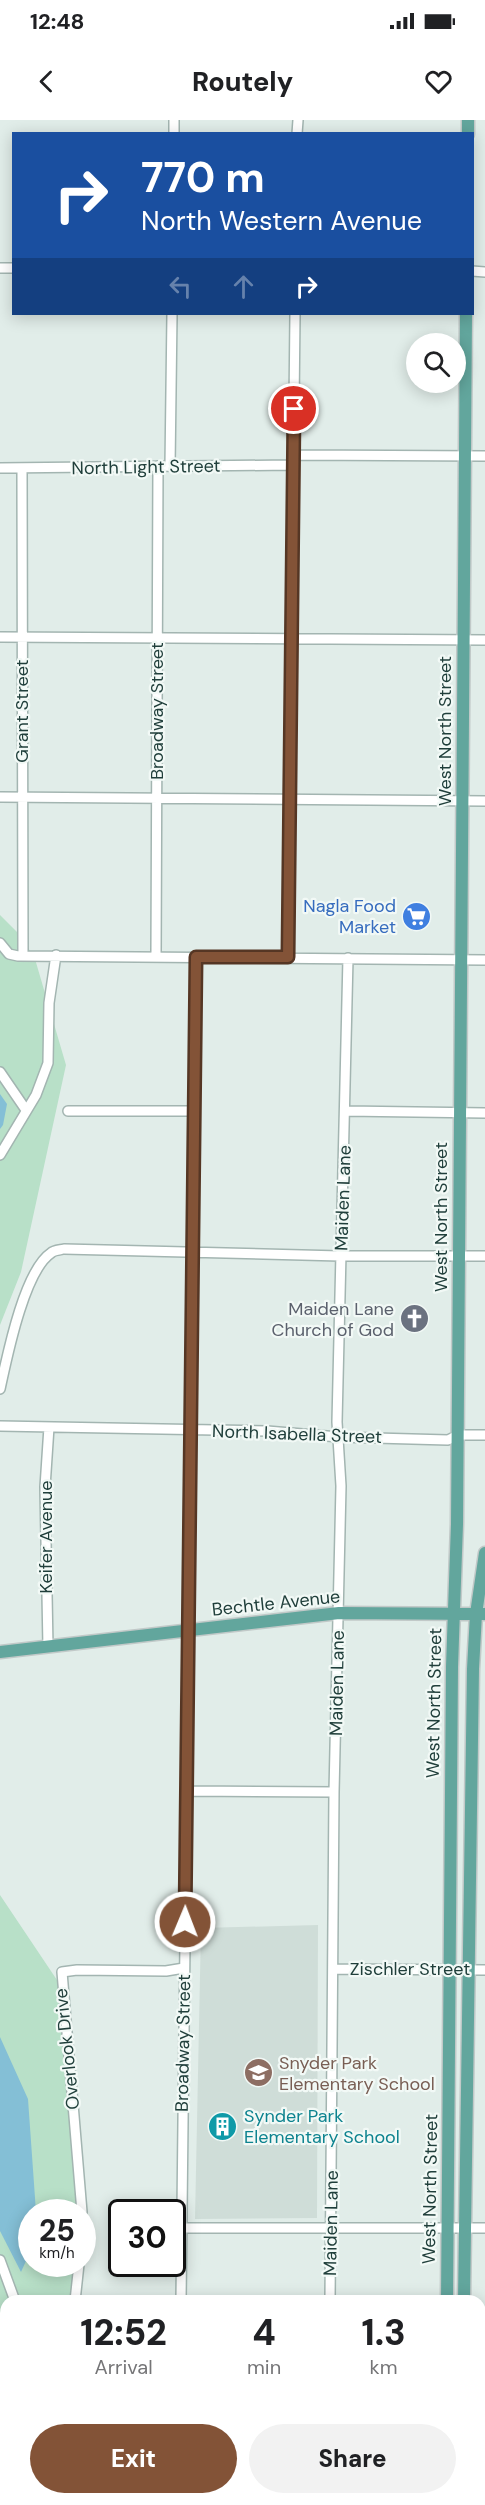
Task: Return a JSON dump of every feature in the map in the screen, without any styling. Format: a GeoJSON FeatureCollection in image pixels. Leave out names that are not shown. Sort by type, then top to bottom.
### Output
{"type":"FeatureCollection","features":[{"type":"Feature","properties":{"kind":"main road","name":"West North Street"},"geometry":{"type":"LineString","coordinates":[[447,2295],[453,1613],[458,1435],[466,315]]}},
{"type":"Feature","properties":{"kind":"main road","name":"West North Street"},"geometry":{"type":"LineString","coordinates":[[464,2295],[468,1969],[480,1614],[485,1553]]}},
{"type":"Feature","properties":{"kind":"main road","name":"Bechtle Avenue"},"geometry":{"type":"LineString","coordinates":[[0,1652],[339,1612],[480,1614]]}},
{"type":"Feature","properties":{"kind":"street"},"geometry":{"type":"LineString","coordinates":[[170,466],[172,315]]}},
{"type":"Feature","properties":{"kind":"street"},"geometry":{"type":"LineString","coordinates":[[288,957],[295,315]]}},
{"type":"Feature","properties":{"kind":"street"},"geometry":{"type":"LineString","coordinates":[[294,455],[485,456]]}},
{"type":"Feature","properties":{"kind":"street","name":"North Light Street"},"geometry":{"type":"LineString","coordinates":[[0,468],[292,465]]}},
{"type":"Feature","properties":{"kind":"street","name":"Broadway Street"},"geometry":{"type":"LineString","coordinates":[[156,956],[158,466]]}},
{"type":"Feature","properties":{"kind":"street","name":"Grant Street"},"geometry":{"type":"LineString","coordinates":[[22,468],[23,955]]}},
{"type":"Feature","properties":{"kind":"street"},"geometry":{"type":"LineString","coordinates":[[0,637],[485,640]]}},
{"type":"Feature","properties":{"kind":"street"},"geometry":{"type":"LineString","coordinates":[[0,797],[485,801]]}},
{"type":"Feature","properties":{"kind":"street"},"geometry":{"type":"LineString","coordinates":[[0,943],[9,954],[23,955],[485,960]]}},
{"type":"Feature","properties":{"kind":"street"},"geometry":{"type":"LineString","coordinates":[[0,1155],[43,1080],[48,1063],[49,1003],[56,956]]}},
{"type":"Feature","properties":{"kind":"street","name":"Broadway Street"},"geometry":{"type":"LineString","coordinates":[[181,2199],[190,1630],[196,957]]}},
{"type":"Feature","properties":{"kind":"street","name":"Maiden Lane"},"geometry":{"type":"LineString","coordinates":[[330,2295],[334,1792],[339,1612],[340,1256],[346,1111],[348,958]]}},
{"type":"Feature","properties":{"kind":"street"},"geometry":{"type":"LineString","coordinates":[[0,1072],[26,1110]]}},
{"type":"Feature","properties":{"kind":"street"},"geometry":{"type":"LineString","coordinates":[[68,1111],[195,1112]]}},
{"type":"Feature","properties":{"kind":"street"},"geometry":{"type":"LineString","coordinates":[[346,1111],[485,1113]]}},
{"type":"Feature","properties":{"kind":"street"},"geometry":{"type":"LineString","coordinates":[[0,1389],[18,1313],[44,1259],[52,1251],[64,1249],[340,1256],[485,1256]]}},
{"type":"Feature","properties":{"kind":"street","name":"North Isabella Street"},"geometry":{"type":"LineString","coordinates":[[0,1426],[267,1431],[339,1437],[448,1440],[458,1435],[485,1435]]}},
{"type":"Feature","properties":{"kind":"street","name":"Keifer Avenue"},"geometry":{"type":"LineString","coordinates":[[48,1647],[45,1487],[49,1427]]}},
{"type":"Feature","properties":{"kind":"street"},"geometry":{"type":"LineString","coordinates":[[187,1791],[334,1792]]}},
{"type":"Feature","properties":{"kind":"street","name":"Overlook Drive"},"geometry":{"type":"LineString","coordinates":[[81,2199],[62,1972],[77,1970],[166,1971],[184,1968]]}},
{"type":"Feature","properties":{"kind":"street","name":"Zischler Street"},"geometry":{"type":"LineString","coordinates":[[334,1969],[485,1970]]}},
{"type":"Feature","properties":{"kind":"street"},"geometry":{"type":"LineString","coordinates":[[186,2228],[485,2228]]}},
{"type":"Feature","properties":{"kind":"street"},"geometry":{"type":"LineString","coordinates":[[0,2260],[13,2295]]}},
{"type":"Feature","properties":{"kind":"street"},"geometry":{"type":"LineString","coordinates":[[76,2295],[78,2277]]}},
{"type":"Feature","properties":{"kind":"street","name":"Broadway Street"},"geometry":{"type":"LineString","coordinates":[[180,2277],[180,2295]]}},
{"type":"Feature","properties":{"kind":"shaded area","name":"Snyder Park Elementary School"},"geometry":{"type":"Polygon","coordinates":[[[318,1925],[317,2218],[195,2219],[201,1928],[318,1925]]]}},
{"type":"Feature","properties":{"kind":"green space"},"geometry":{"type":"Polygon","coordinates":[[[0,915],[20,935],[35,959],[66,1065],[21,1272],[0,1325],[0,915]]]}},
{"type":"Feature","properties":{"kind":"green space"},"geometry":{"type":"Polygon","coordinates":[[[0,1895],[61,1986],[81,2199],[18,2199],[18,2277],[76,2277],[74,2295],[0,2295],[0,1895]]]}},
{"type":"Feature","properties":{"kind":"water"},"geometry":{"type":"Polygon","coordinates":[[[0,1094],[7,1104],[3,1125],[0,1129],[0,1094]]]}},
{"type":"Feature","properties":{"kind":"water"},"geometry":{"type":"Polygon","coordinates":[[[0,2037],[28,2099],[35,2199],[18,2199],[18,2266],[0,2231],[0,2037]]]}},
{"type":"Feature","properties":{"kind":"place","name":"Nagla Food Market"},"geometry":{"type":"Point","coordinates":[417,916]}},
{"type":"Feature","properties":{"kind":"place","name":"Maiden Lane Church of God"},"geometry":{"type":"Point","coordinates":[415,1319]}},
{"type":"Feature","properties":{"kind":"place","name":"Snyder Park Elementary School"},"geometry":{"type":"Point","coordinates":[258,2073]}},
{"type":"Feature","properties":{"kind":"place","name":"Synder Park Elementary School"},"geometry":{"type":"Point","coordinates":[223,2126]}},
{"type":"Feature","properties":{"kind":"route"},"geometry":{"type":"LineString","coordinates":[[185,1922],[196,957],[288,957],[294,409]]}}]}
